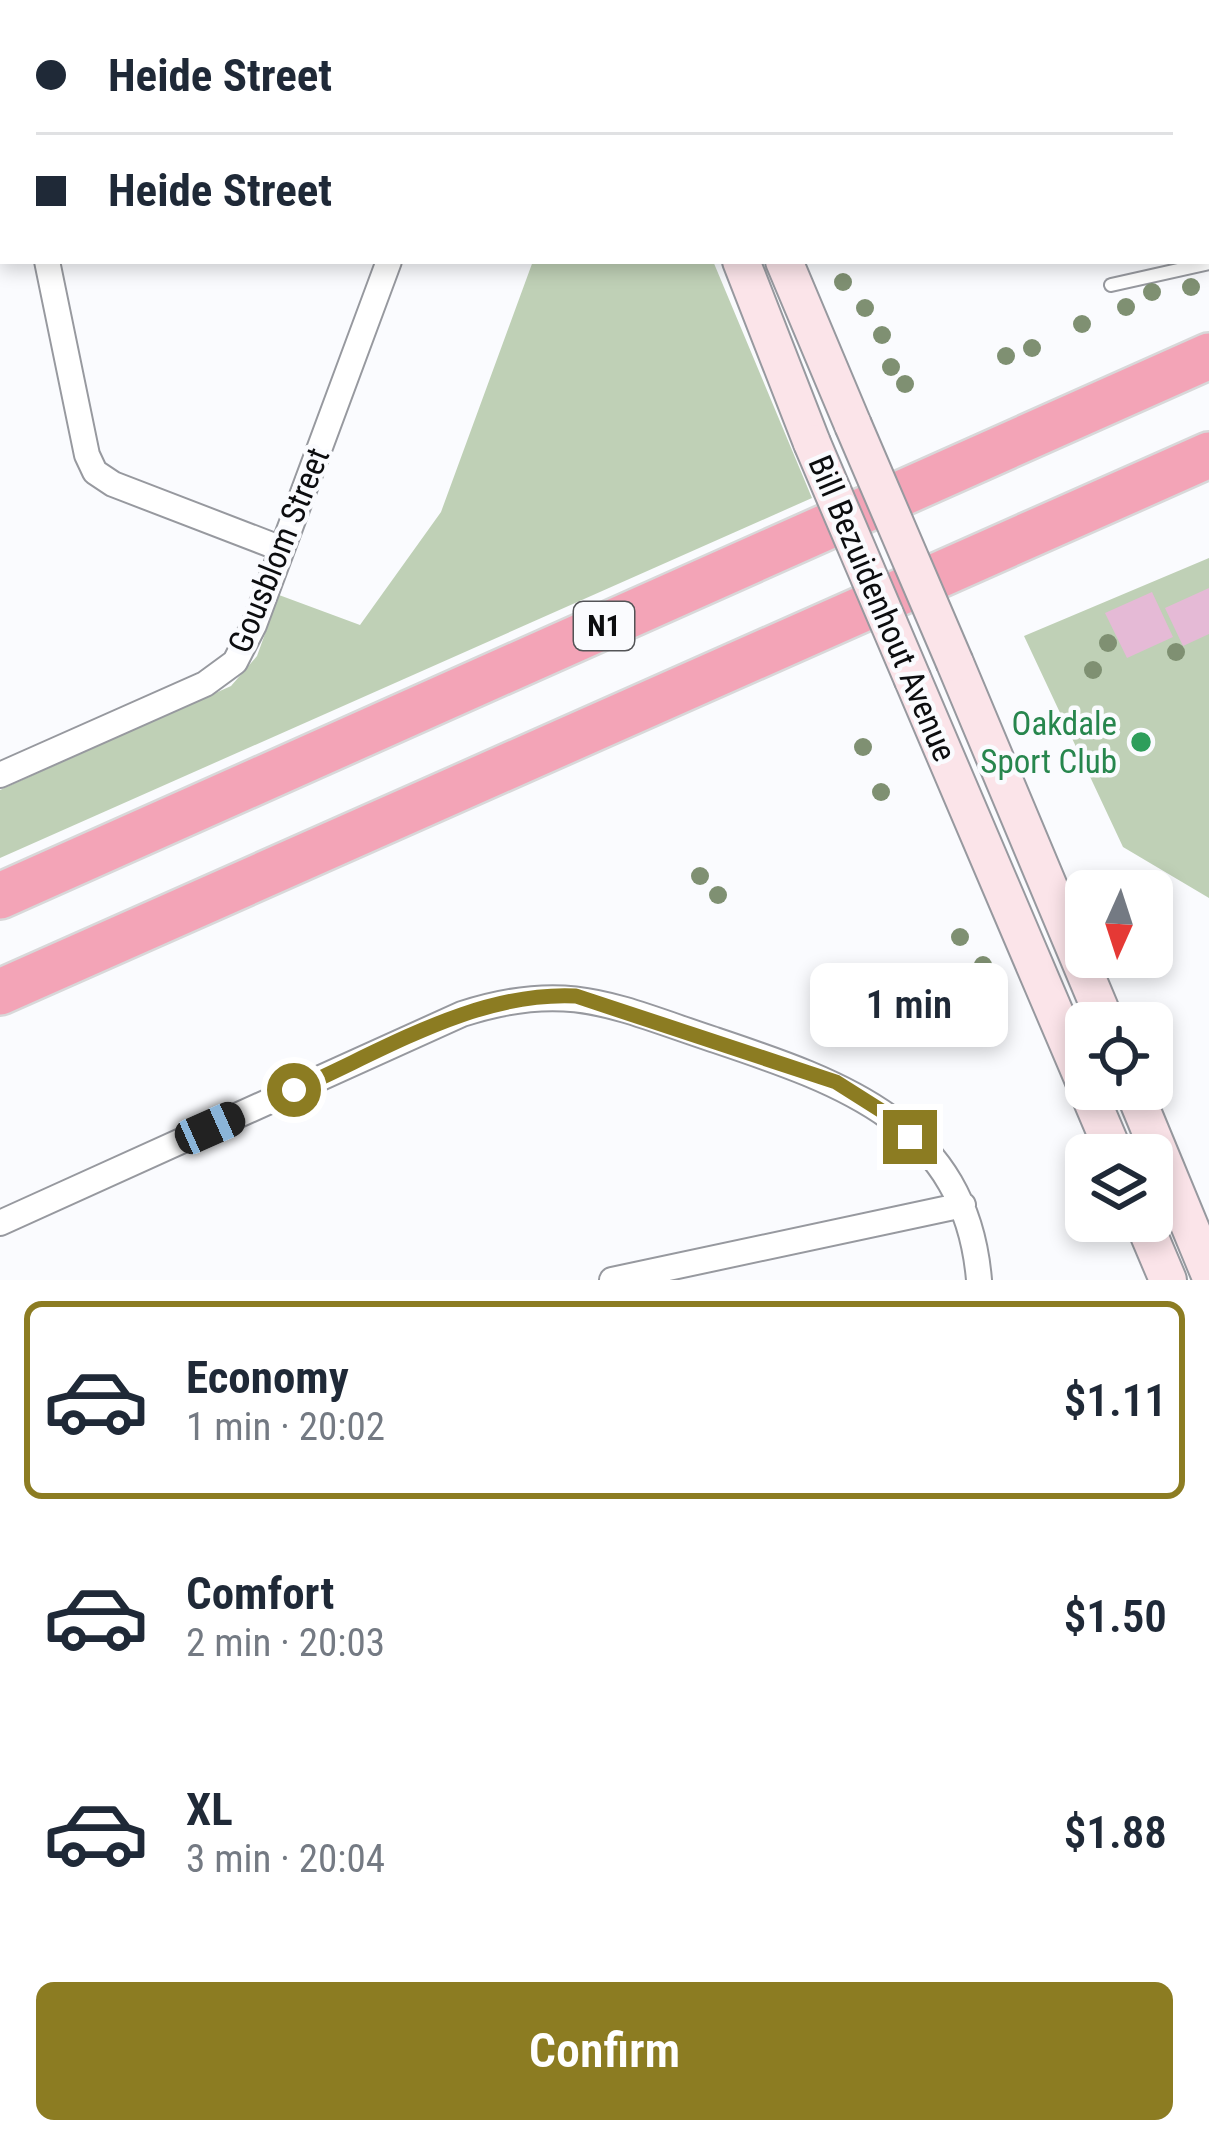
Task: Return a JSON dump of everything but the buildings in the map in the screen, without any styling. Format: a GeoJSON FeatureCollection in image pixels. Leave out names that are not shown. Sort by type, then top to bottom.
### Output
{"type":"FeatureCollection","features":[{"type":"Feature","properties":{"kind":"highway","name":"N1"},"geometry":{"type":"LineString","coordinates":[[0,896],[1209,356]]}},
{"type":"Feature","properties":{"kind":"highway"},"geometry":{"type":"LineString","coordinates":[[0,992],[1209,454]]}},
{"type":"Feature","properties":{"kind":"main road","name":"Bill Bezuidenhout Avenue"},"geometry":{"type":"LineString","coordinates":[[742,264],[812,443],[1065,1036]]}},
{"type":"Feature","properties":{"kind":"main road","name":"Bill Bezuidenhout Avenue"},"geometry":{"type":"LineString","coordinates":[[785,264],[1097,1002]]}},
{"type":"Feature","properties":{"kind":"main road"},"geometry":{"type":"LineString","coordinates":[[1142,1110],[1209,1273]]}},
{"type":"Feature","properties":{"kind":"main road"},"geometry":{"type":"LineString","coordinates":[[1152,1242],[1168,1280]]}},
{"type":"Feature","properties":{"kind":"street"},"geometry":{"type":"LineString","coordinates":[[48,264],[87,455],[95,472],[113,484],[282,549]]}},
{"type":"Feature","properties":{"kind":"street","name":"Gousblom Street"},"geometry":{"type":"LineString","coordinates":[[0,775],[227,670],[241,654],[382,264]]}},
{"type":"Feature","properties":{"kind":"street"},"geometry":{"type":"LineString","coordinates":[[0,1222],[462,1014],[553,995],[599,1001],[836,1082],[885,1113],[934,1164],[963,1205],[975,1234],[979,1280]]}},
{"type":"Feature","properties":{"kind":"street"},"geometry":{"type":"LineString","coordinates":[[612,1280],[963,1205]]}},
{"type":"Feature","properties":{"kind":"lane"},"geometry":{"type":"LineString","coordinates":[[1111,285],[1205,264]]}},
{"type":"Feature","properties":{"kind":"green space"},"geometry":{"type":"Polygon","coordinates":[[[532,264],[714,264],[812,498],[0,858],[0,790],[231,686],[257,656],[279,595],[360,625],[441,512],[532,264]]]}},
{"type":"Feature","properties":{"kind":"green space","name":"Oakdale Sport Club"},"geometry":{"type":"Polygon","coordinates":[[[1209,558],[1209,898],[1173,877],[1173,870],[1162,870],[1123,847],[1024,636],[1209,558]]]}},
{"type":"Feature","properties":{"kind":"place","name":"Oakdale Sport Club"},"geometry":{"type":"Point","coordinates":[1141,742]}},
{"type":"Feature","properties":{"kind":"route"},"geometry":{"type":"LineString","coordinates":[[294,1090],[462,1014],[532,997],[576,996],[836,1082],[885,1113],[910,1137]]}}]}
